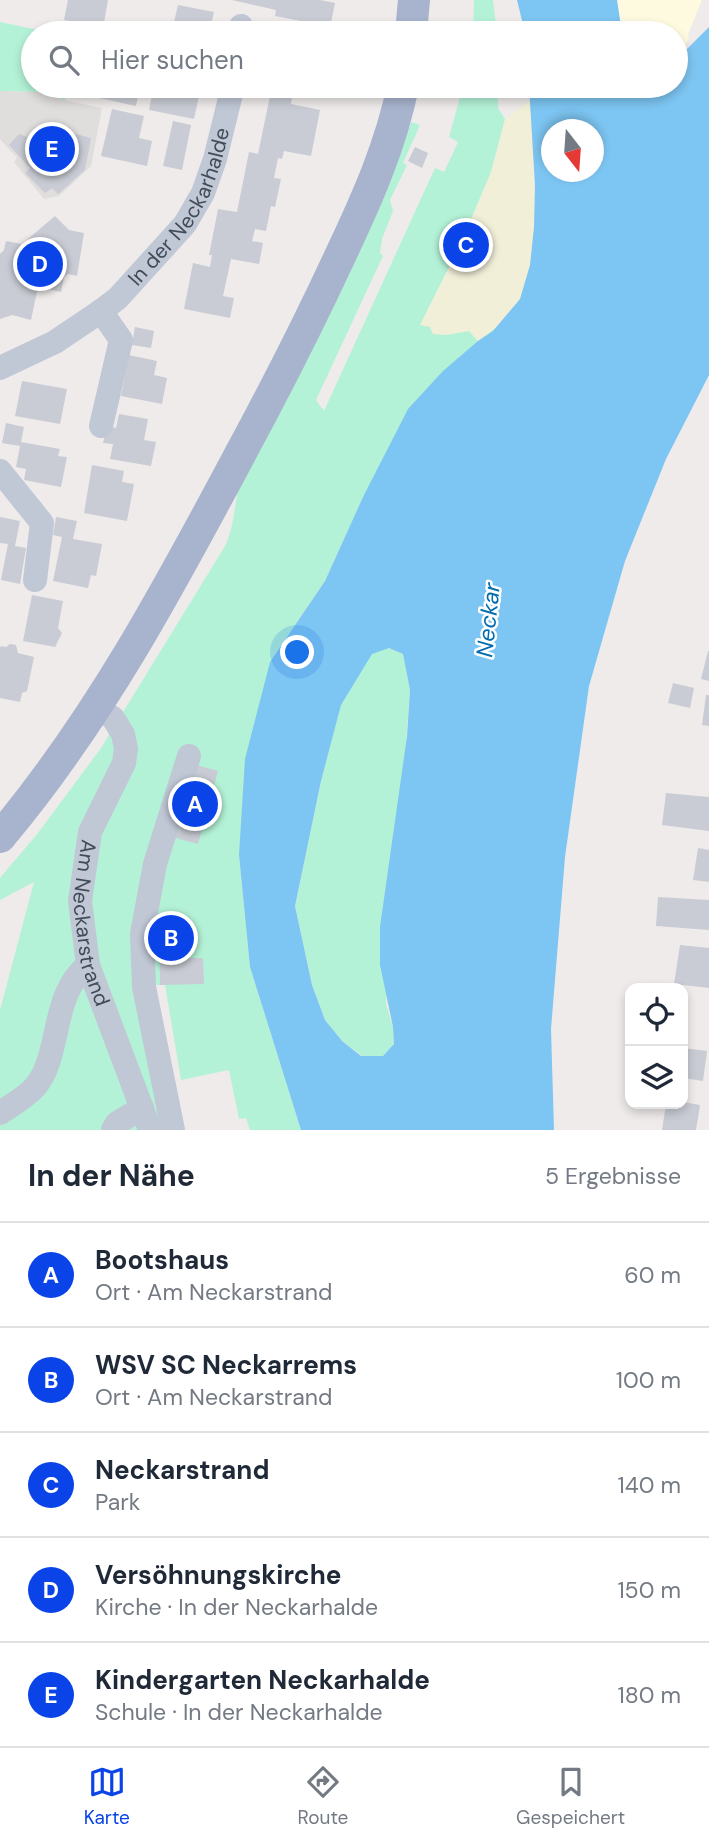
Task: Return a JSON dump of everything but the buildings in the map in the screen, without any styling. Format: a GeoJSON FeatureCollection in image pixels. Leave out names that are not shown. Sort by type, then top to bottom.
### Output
{"type":"FeatureCollection","features":[{"type":"Feature","properties":{"kind":"main road"},"geometry":{"type":"LineString","coordinates":[[412,21],[414,0]]}},
{"type":"Feature","properties":{"kind":"main road"},"geometry":{"type":"LineString","coordinates":[[0,836],[53,770],[96,707],[188,551],[326,287],[367,200],[384,157],[400,98]]}},
{"type":"Feature","properties":{"kind":"street","name":"In der Neckarhalde"},"geometry":{"type":"LineString","coordinates":[[0,368],[55,342],[102,311],[186,224],[203,193],[215,159],[230,98]]}},
{"type":"Feature","properties":{"kind":"street"},"geometry":{"type":"LineString","coordinates":[[101,426],[121,340],[102,311]]}},
{"type":"Feature","properties":{"kind":"street"},"geometry":{"type":"LineString","coordinates":[[0,471],[42,523],[35,580]]}},
{"type":"Feature","properties":{"kind":"street","name":"Am Neckarstrand"},"geometry":{"type":"LineString","coordinates":[[96,707],[113,718],[123,734],[126,749],[124,763],[90,832],[80,901],[88,965],[146,1119],[117,1123],[113,1130]]}},
{"type":"Feature","properties":{"kind":"street","name":"Am Neckarstrand"},"geometry":{"type":"LineString","coordinates":[[173,1130],[144,987],[142,934],[155,864],[189,756]]}},
{"type":"Feature","properties":{"kind":"street"},"geometry":{"type":"LineString","coordinates":[[0,1113],[35,1087],[43,1074],[69,985],[78,972],[88,965]]}},
{"type":"Feature","properties":{"kind":"shaded area"},"geometry":{"type":"Polygon","coordinates":[[[617,0],[702,0],[688,34],[688,21],[620,21],[617,0]]]}},
{"type":"Feature","properties":{"kind":"shaded area"},"geometry":{"type":"Polygon","coordinates":[[[0,91],[21,91],[21,98],[60,98],[102,108],[91,166],[59,196],[44,199],[14,162],[17,158],[0,139],[0,91]]]}},
{"type":"Feature","properties":{"kind":"green space"},"geometry":{"type":"Polygon","coordinates":[[[474,0],[493,0],[496,21],[473,21],[474,0]]]}},
{"type":"Feature","properties":{"kind":"green space"},"geometry":{"type":"Polygon","coordinates":[[[0,22],[21,26],[21,91],[0,91],[0,22]]]}},
{"type":"Feature","properties":{"kind":"green space"},"geometry":{"type":"Polygon","coordinates":[[[460,98],[498,98],[498,108],[505,119],[530,100],[520,299],[363,497],[325,581],[270,662],[239,855],[250,967],[301,1130],[250,1130],[246,1118],[239,1119],[229,1070],[181,1080],[165,985],[153,985],[180,1130],[0,1130],[0,1010],[34,882],[0,900],[0,878],[38,833],[101,748],[225,546],[239,486],[361,246],[411,122],[420,125],[403,163],[407,165],[390,200],[393,211],[382,239],[380,253],[383,256],[316,400],[324,411],[435,168],[444,172],[458,142],[449,137],[460,98]]]}},
{"type":"Feature","properties":{"kind":"green space"},"geometry":{"type":"Polygon","coordinates":[[[389,648],[403,654],[410,690],[386,1004],[393,1027],[394,1044],[383,1056],[362,1056],[342,1041],[325,1020],[312,985],[295,906],[321,781],[341,704],[372,653],[389,648]]]}},
{"type":"Feature","properties":{"kind":"sand"},"geometry":{"type":"Polygon","coordinates":[[[530,100],[535,230],[527,280],[520,299],[501,323],[478,341],[469,331],[433,334],[430,327],[420,325],[460,245],[491,172],[505,119],[530,100]]]}},
{"type":"Feature","properties":{"kind":"water"},"geometry":{"type":"Polygon","coordinates":[[[517,0],[617,0],[620,21],[522,21],[517,0]]]}},
{"type":"Feature","properties":{"kind":"water","name":"Neckar"},"geometry":{"type":"Polygon","coordinates":[[[709,27],[709,375],[666,459],[625,561],[589,686],[565,857],[551,1029],[554,1130],[301,1130],[250,967],[239,855],[245,759],[270,662],[325,581],[363,497],[408,409],[443,371],[493,331],[520,299],[530,265],[535,185],[530,98],[688,98],[688,48],[709,27]],[[389,648],[372,654],[341,705],[321,781],[295,906],[312,985],[325,1020],[342,1041],[361,1056],[383,1056],[394,1044],[380,965],[380,927],[407,736],[410,690],[403,654],[389,648]]]}},
{"type":"Feature","properties":{"kind":"place","name":"Kindergarten Neckarhalde"},"geometry":{"type":"Point","coordinates":[52,149]}},
{"type":"Feature","properties":{"kind":"place","name":"Neckarstrand"},"geometry":{"type":"Point","coordinates":[466,245]}},
{"type":"Feature","properties":{"kind":"place","name":"Versöhnungskirche"},"geometry":{"type":"Point","coordinates":[40,264]}},
{"type":"Feature","properties":{"kind":"place","name":"Bootshaus"},"geometry":{"type":"Point","coordinates":[195,804]}},
{"type":"Feature","properties":{"kind":"place","name":"WSV SC Neckarrems"},"geometry":{"type":"Point","coordinates":[171,938]}}]}
